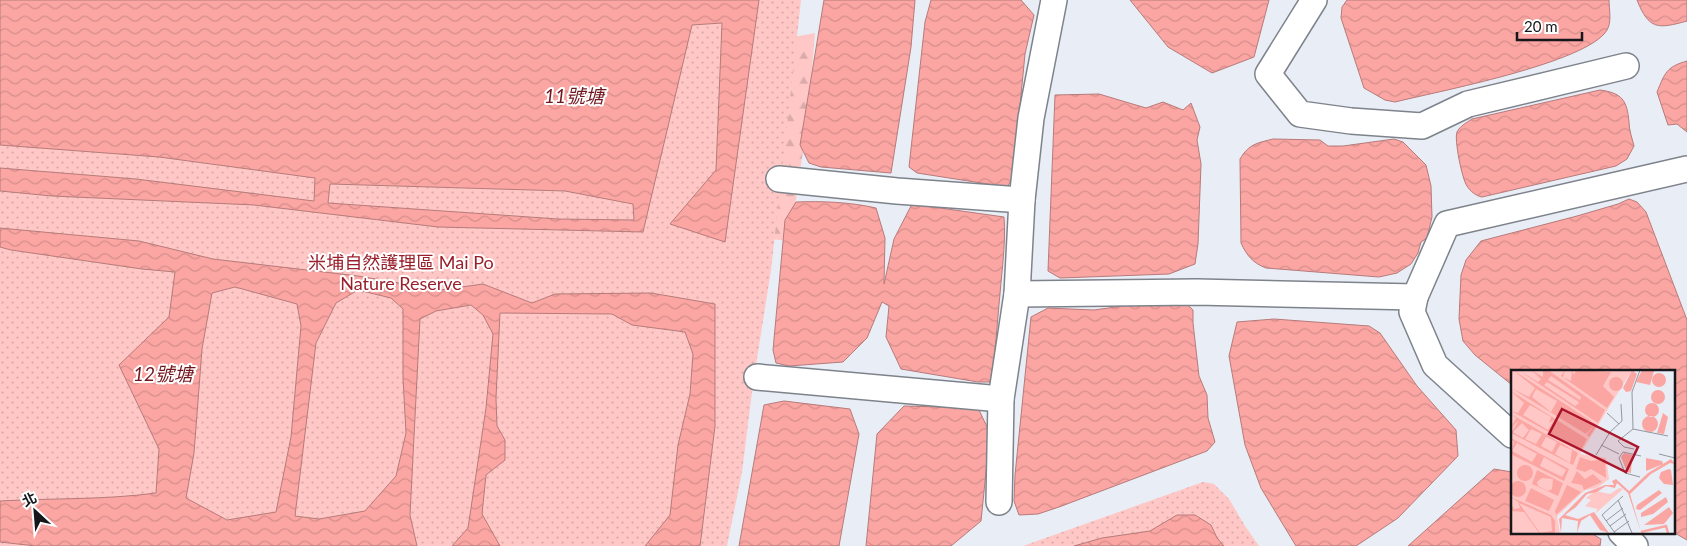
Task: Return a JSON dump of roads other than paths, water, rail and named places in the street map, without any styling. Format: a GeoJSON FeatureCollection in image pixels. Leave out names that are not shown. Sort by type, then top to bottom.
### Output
{"type":"FeatureCollection","features":[{"type":"Feature","properties":{"kind":"lane"},"geometry":{"type":"LineString","coordinates":[[999,502],[1001,399],[1017,294],[1022,200],[1031,118],[1054,0]]}},
{"type":"Feature","properties":{"kind":"lane"},"geometry":{"type":"LineString","coordinates":[[1314,0],[1268,74],[1300,114],[1351,121],[1422,126],[1468,104],[1626,66]]}},
{"type":"Feature","properties":{"kind":"lane"},"geometry":{"type":"LineString","coordinates":[[1511,434],[1435,365],[1412,312],[1415,297],[1447,224],[1687,168]]}},
{"type":"Feature","properties":{"kind":"lane"},"geometry":{"type":"LineString","coordinates":[[779,179],[897,191],[1022,200]]}},
{"type":"Feature","properties":{"kind":"lane"},"geometry":{"type":"LineString","coordinates":[[1017,294],[1197,292],[1415,297]]}},
{"type":"Feature","properties":{"kind":"lane"},"geometry":{"type":"LineString","coordinates":[[757,377],[1001,399]]}},
{"type":"Feature","properties":{"kind":"lane"},"geometry":{"type":"LineString","coordinates":[[1623,534],[1635,546]]}},
{"type":"Feature","properties":{"kind":"water","name":"11號塘"},"geometry":{"type":"Polygon","coordinates":[[[0,0],[759,0],[725,242],[670,224],[716,170],[722,23],[692,25],[643,232],[438,227],[254,205],[52,196],[0,191],[0,168],[136,179],[314,201],[315,178],[159,157],[0,145],[0,0]],[[330,184],[328,203],[558,219],[634,220],[633,204],[565,191],[330,184]]]}},
{"type":"Feature","properties":{"kind":"water"},"geometry":{"type":"Polygon","coordinates":[[[824,0],[915,0],[911,47],[891,173],[821,167],[809,163],[800,145],[824,0]]]}},
{"type":"Feature","properties":{"kind":"water"},"geometry":{"type":"Polygon","coordinates":[[[931,0],[1021,0],[1034,15],[1025,54],[1013,178],[1007,187],[917,173],[909,167],[925,22],[931,0]]]}},
{"type":"Feature","properties":{"kind":"water"},"geometry":{"type":"Polygon","coordinates":[[[1130,0],[1269,0],[1254,57],[1212,73],[1168,47],[1130,0]]]}},
{"type":"Feature","properties":{"kind":"water"},"geometry":{"type":"Polygon","coordinates":[[[1347,0],[1609,0],[1610,19],[1607,30],[1594,42],[1571,54],[1509,75],[1395,102],[1385,100],[1364,88],[1341,18],[1342,7],[1347,0]]]}},
{"type":"Feature","properties":{"kind":"water"},"geometry":{"type":"Polygon","coordinates":[[[1637,0],[1687,0],[1687,21],[1662,26],[1656,25],[1646,17],[1637,0]]]}},
{"type":"Feature","properties":{"kind":"water"},"geometry":{"type":"Polygon","coordinates":[[[1687,61],[1687,132],[1677,124],[1668,125],[1657,92],[1670,68],[1687,61]]]}},
{"type":"Feature","properties":{"kind":"water"},"geometry":{"type":"Polygon","coordinates":[[[1600,90],[1614,93],[1622,99],[1627,108],[1634,146],[1627,159],[1616,166],[1482,197],[1468,188],[1461,168],[1456,136],[1463,125],[1472,119],[1600,90]]]}},
{"type":"Feature","properties":{"kind":"water"},"geometry":{"type":"Polygon","coordinates":[[[1099,94],[1146,108],[1163,102],[1183,110],[1191,103],[1200,127],[1197,140],[1201,164],[1198,244],[1195,264],[1169,274],[1060,278],[1048,271],[1055,95],[1099,94]]]}},
{"type":"Feature","properties":{"kind":"water"},"geometry":{"type":"Polygon","coordinates":[[[1273,139],[1320,140],[1328,146],[1343,146],[1394,139],[1403,142],[1426,165],[1431,186],[1432,217],[1427,238],[1421,242],[1418,253],[1411,264],[1397,273],[1379,277],[1266,268],[1257,264],[1248,255],[1241,243],[1240,159],[1254,145],[1273,139]]]}},
{"type":"Feature","properties":{"kind":"water"},"geometry":{"type":"Polygon","coordinates":[[[1629,199],[1637,202],[1646,212],[1687,320],[1687,540],[1674,533],[1674,370],[1511,370],[1511,384],[1475,355],[1463,341],[1459,319],[1461,275],[1466,260],[1481,241],[1618,204],[1629,199]]]}},
{"type":"Feature","properties":{"kind":"water"},"geometry":{"type":"Polygon","coordinates":[[[796,202],[836,202],[876,208],[885,238],[884,284],[894,239],[912,204],[1004,217],[1004,255],[990,382],[978,382],[901,369],[886,337],[889,306],[882,302],[867,338],[843,362],[789,366],[776,363],[773,350],[785,220],[796,202]]]}},
{"type":"Feature","properties":{"kind":"water","name":"12號塘"},"geometry":{"type":"Polygon","coordinates":[[[0,228],[139,241],[213,259],[358,276],[440,290],[483,284],[532,303],[555,294],[651,293],[715,304],[715,426],[700,546],[645,546],[670,515],[678,445],[690,394],[693,354],[685,332],[632,325],[612,314],[500,313],[496,398],[497,426],[505,440],[505,460],[486,475],[482,514],[500,546],[452,546],[468,528],[486,408],[493,334],[483,315],[471,305],[436,311],[420,319],[410,515],[417,546],[36,546],[0,542],[0,501],[98,498],[156,493],[159,449],[119,365],[169,317],[175,272],[142,269],[0,247],[0,228]],[[235,287],[212,293],[202,349],[194,453],[186,498],[227,520],[276,512],[291,437],[301,326],[297,304],[235,287]],[[358,290],[336,303],[316,343],[295,516],[319,519],[365,511],[396,476],[406,433],[403,378],[403,309],[391,298],[358,290]]]}},
{"type":"Feature","properties":{"kind":"water"},"geometry":{"type":"Polygon","coordinates":[[[1180,298],[1193,310],[1199,376],[1207,395],[1208,418],[1215,442],[1207,451],[1059,507],[1038,514],[1019,515],[1014,501],[1015,475],[1031,317],[1048,308],[1094,310],[1180,298]]]}},
{"type":"Feature","properties":{"kind":"water"},"geometry":{"type":"Polygon","coordinates":[[[1274,319],[1369,326],[1380,333],[1417,386],[1456,430],[1458,456],[1398,518],[1356,546],[1296,546],[1261,488],[1245,445],[1229,356],[1237,322],[1274,319]]]}},
{"type":"Feature","properties":{"kind":"water"},"geometry":{"type":"Polygon","coordinates":[[[784,401],[850,409],[859,434],[839,546],[739,546],[764,405],[784,401]]]}},
{"type":"Feature","properties":{"kind":"water"},"geometry":{"type":"Polygon","coordinates":[[[904,406],[978,408],[990,433],[981,521],[951,546],[866,546],[877,434],[904,406]]]}},
{"type":"Feature","properties":{"kind":"water"},"geometry":{"type":"Polygon","coordinates":[[[1494,469],[1511,472],[1511,534],[1592,534],[1601,539],[1600,546],[1408,546],[1494,469]]]}},
{"type":"Feature","properties":{"kind":"water"},"geometry":{"type":"Polygon","coordinates":[[[1177,515],[1195,515],[1211,525],[1217,538],[1224,546],[1074,546],[1102,538],[1150,531],[1177,515]]]}},
{"type":"Feature","properties":{"kind":"park label","name":"米埔自然護理區 Mai Po Nature Reserve"},"geometry":{"type":"Point","coordinates":[401,273]}}]}
